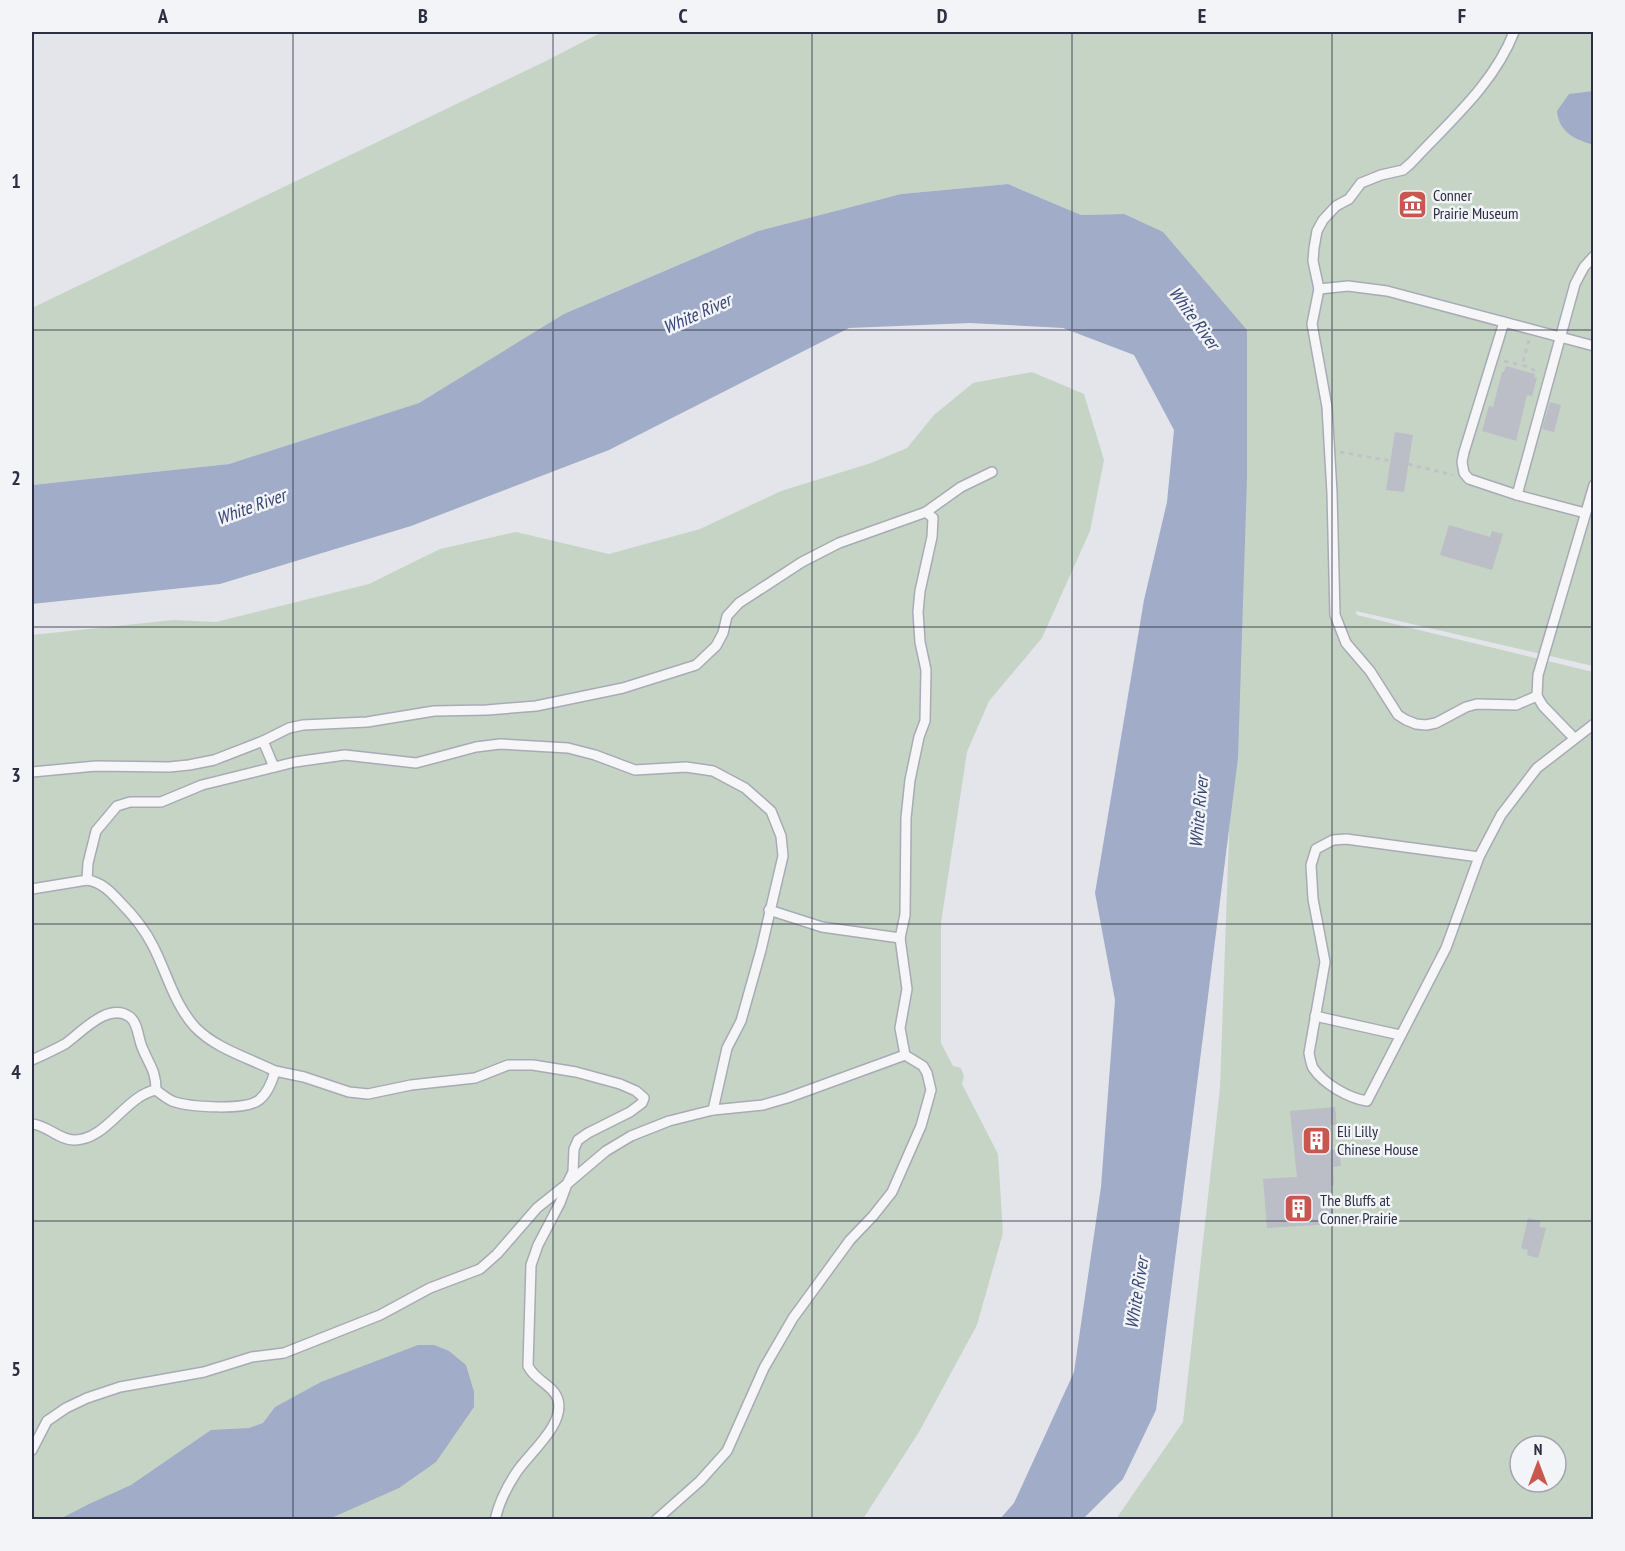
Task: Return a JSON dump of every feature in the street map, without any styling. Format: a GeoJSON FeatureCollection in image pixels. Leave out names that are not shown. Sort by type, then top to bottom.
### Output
{"type":"FeatureCollection","features":[{"type":"Feature","properties":{"kind":"lane"},"geometry":{"type":"LineString","coordinates":[[1514,32],[1506,53],[1487,80],[1411,163],[1403,170],[1361,183],[1349,199],[1336,206],[1323,220],[1317,231],[1314,248],[1313,261],[1319,289],[1312,324],[1327,407],[1335,615],[1346,643],[1370,671],[1398,715],[1416,724],[1436,723],[1466,707],[1477,704],[1516,705],[1537,696]]}},
{"type":"Feature","properties":{"kind":"lane"},"geometry":{"type":"LineString","coordinates":[[1517,495],[1575,284],[1593,256]]}},
{"type":"Feature","properties":{"kind":"lane"},"geometry":{"type":"LineString","coordinates":[[1319,289],[1348,285],[1368,288],[1593,346]]}},
{"type":"Feature","properties":{"kind":"lane"},"geometry":{"type":"LineString","coordinates":[[1504,322],[1462,462],[1464,473],[1469,479],[1517,495],[1585,513]]}},
{"type":"Feature","properties":{"kind":"lane"},"geometry":{"type":"LineString","coordinates":[[32,772],[96,766],[189,765],[213,760],[263,741],[289,728],[303,725],[367,722],[434,711],[536,706],[623,688],[696,665],[716,646],[723,633],[727,616],[739,603],[802,562],[840,543],[926,512],[961,487],[992,472]]}},
{"type":"Feature","properties":{"kind":"lane"},"geometry":{"type":"LineString","coordinates":[[1574,738],[1543,706],[1537,696],[1540,661],[1593,485]]}},
{"type":"Feature","properties":{"kind":"lane"},"geometry":{"type":"LineString","coordinates":[[656,1520],[700,1482],[728,1451],[764,1368],[793,1318],[850,1240],[892,1192],[921,1126],[931,1090],[927,1073],[922,1066],[905,1055],[900,1028],[907,989],[900,938],[905,915],[906,818],[910,780],[919,737],[925,721],[926,670],[920,642],[918,612],[920,591],[932,537],[933,518],[926,512]]}},
{"type":"Feature","properties":{"kind":"lane"},"geometry":{"type":"LineString","coordinates":[[1479,857],[1346,839],[1333,840],[1316,849],[1311,865],[1312,899],[1325,962],[1309,1053],[1313,1067],[1334,1087],[1358,1100],[1367,1101],[1446,948],[1479,857],[1502,815],[1537,768],[1593,724]]}},
{"type":"Feature","properties":{"kind":"lane"},"geometry":{"type":"LineString","coordinates":[[263,741],[274,767]]}},
{"type":"Feature","properties":{"kind":"lane"},"geometry":{"type":"LineString","coordinates":[[87,880],[88,863],[96,831],[117,806],[130,802],[161,802],[202,785],[304,761],[345,755],[416,764],[476,747],[500,744],[575,750],[635,770],[686,767],[713,771],[758,798],[771,811],[779,827],[783,856],[761,950],[741,1021],[727,1048],[713,1110]]}},
{"type":"Feature","properties":{"kind":"lane"},"geometry":{"type":"LineString","coordinates":[[32,889],[87,880],[95,881],[105,887],[142,928],[152,944],[169,986],[193,1025],[211,1040],[275,1071],[304,1077],[349,1092],[368,1094],[411,1085],[474,1078],[508,1065],[533,1065],[609,1081],[642,1094],[644,1098],[642,1103],[630,1112],[588,1133],[579,1140],[574,1149],[573,1172],[538,1245],[531,1265],[528,1366],[534,1376],[556,1393],[559,1401],[558,1417],[553,1428],[517,1472],[499,1503],[495,1520]]}},
{"type":"Feature","properties":{"kind":"lane"},"geometry":{"type":"LineString","coordinates":[[769,910],[822,927],[900,938]]}},
{"type":"Feature","properties":{"kind":"lane"},"geometry":{"type":"LineString","coordinates":[[32,1060],[67,1042],[96,1020],[106,1015],[123,1014],[134,1022],[142,1047],[156,1075],[156,1090]]}},
{"type":"Feature","properties":{"kind":"lane"},"geometry":{"type":"LineString","coordinates":[[1315,1016],[1400,1035]]}},
{"type":"Feature","properties":{"kind":"lane"},"geometry":{"type":"LineString","coordinates":[[32,1450],[47,1421],[87,1398],[120,1387],[204,1372],[252,1357],[284,1353],[380,1314],[430,1288],[480,1269],[497,1254],[537,1208],[606,1151],[631,1136],[679,1117],[713,1110],[763,1105],[787,1098],[905,1055]]}},
{"type":"Feature","properties":{"kind":"lane"},"geometry":{"type":"LineString","coordinates":[[156,1090],[171,1100],[181,1103],[242,1107],[255,1102],[265,1094],[275,1071]]}},
{"type":"Feature","properties":{"kind":"lane"},"geometry":{"type":"LineString","coordinates":[[32,1124],[43,1126],[69,1140],[84,1139],[103,1127],[144,1094],[156,1090]]}},
{"type":"Feature","properties":{"kind":"path"},"geometry":{"type":"LineString","coordinates":[[1522,365],[1532,330]]}},
{"type":"Feature","properties":{"kind":"path"},"geometry":{"type":"LineString","coordinates":[[1493,359],[1522,365],[1536,372],[1540,378]]}},
{"type":"Feature","properties":{"kind":"path"},"geometry":{"type":"LineString","coordinates":[[1330,450],[1391,461]]}},
{"type":"Feature","properties":{"kind":"path"},"geometry":{"type":"LineString","coordinates":[[1408,464],[1469,479]]}},
{"type":"Feature","properties":{"kind":"green space"},"geometry":{"type":"Polygon","coordinates":[[[602,32],[1593,32],[1593,666],[1356,611],[1357,615],[1593,672],[1593,1519],[1116,1519],[1183,1422],[1220,1088],[1247,330],[1124,214],[1081,215],[1008,184],[901,194],[758,231],[590,303],[419,403],[229,464],[32,485],[32,308],[602,32]]]}},
{"type":"Feature","properties":{"kind":"green space"},"geometry":{"type":"Polygon","coordinates":[[[1032,372],[1084,394],[1104,460],[1090,531],[1042,638],[989,701],[967,752],[941,923],[941,1043],[953,1066],[961,1068],[964,1076],[962,1084],[998,1154],[1003,1233],[977,1325],[919,1432],[863,1519],[32,1519],[32,635],[173,620],[216,622],[369,584],[440,549],[516,532],[609,554],[700,529],[781,491],[871,463],[907,448],[934,415],[973,383],[1032,372]]]}},
{"type":"Feature","properties":{"kind":"water"},"geometry":{"type":"Polygon","coordinates":[[[1594,91],[1593,145],[1569,134],[1561,125],[1557,111],[1569,94],[1594,91]]]}},
{"type":"Feature","properties":{"kind":"water","name":"White River"},"geometry":{"type":"Polygon","coordinates":[[[1008,184],[1081,215],[1124,214],[1163,232],[1247,330],[1247,478],[1238,758],[1156,1410],[1123,1479],[1083,1519],[1000,1519],[1014,1503],[1074,1372],[1101,1187],[1115,1000],[1095,893],[1144,600],[1167,502],[1174,430],[1134,355],[1063,328],[970,323],[849,328],[609,450],[411,526],[220,584],[32,604],[32,485],[229,464],[419,403],[564,314],[758,231],[901,194],[1008,184]]]}},
{"type":"Feature","properties":{"kind":"water"},"geometry":{"type":"Polygon","coordinates":[[[418,1345],[434,1345],[449,1351],[466,1365],[474,1392],[474,1407],[436,1462],[399,1488],[329,1519],[60,1519],[131,1485],[211,1430],[249,1428],[263,1423],[275,1407],[321,1382],[418,1345]]]}},
{"type":"Feature","properties":{"kind":"building"},"geometry":{"type":"Polygon","coordinates":[[[1506,366],[1535,374],[1534,377],[1537,378],[1532,396],[1527,395],[1516,441],[1482,431],[1489,406],[1493,407],[1502,372],[1506,366]]]}},
{"type":"Feature","properties":{"kind":"building"},"geometry":{"type":"Polygon","coordinates":[[[1550,402],[1561,405],[1554,432],[1542,429],[1550,402]]]}},
{"type":"Feature","properties":{"kind":"building"},"geometry":{"type":"Polygon","coordinates":[[[1395,432],[1413,435],[1404,492],[1386,490],[1395,432]]]}},
{"type":"Feature","properties":{"kind":"building"},"geometry":{"type":"Polygon","coordinates":[[[1449,525],[1490,537],[1492,531],[1503,534],[1492,570],[1440,555],[1449,525]]]}},
{"type":"Feature","properties":{"kind":"building"},"geometry":{"type":"Polygon","coordinates":[[[1335,1107],[1337,1125],[1330,1125],[1332,1150],[1339,1149],[1341,1166],[1333,1167],[1334,1185],[1331,1186],[1334,1224],[1267,1228],[1263,1179],[1297,1177],[1290,1111],[1335,1107]]]}},
{"type":"Feature","properties":{"kind":"building"},"geometry":{"type":"Polygon","coordinates":[[[1528,1218],[1541,1221],[1539,1227],[1546,1228],[1538,1258],[1527,1255],[1528,1250],[1521,1248],[1528,1218]]]}},
{"type":"Feature","properties":{"kind":"place","name":"Conner Prairie Museum"},"geometry":{"type":"Point","coordinates":[1412,204]}},
{"type":"Feature","properties":{"kind":"place","name":"Eli Lilly Chinese House"},"geometry":{"type":"Point","coordinates":[1316,1140]}},
{"type":"Feature","properties":{"kind":"place","name":"The Bluffs at Conner Prairie"},"geometry":{"type":"Point","coordinates":[1299,1209]}}]}
